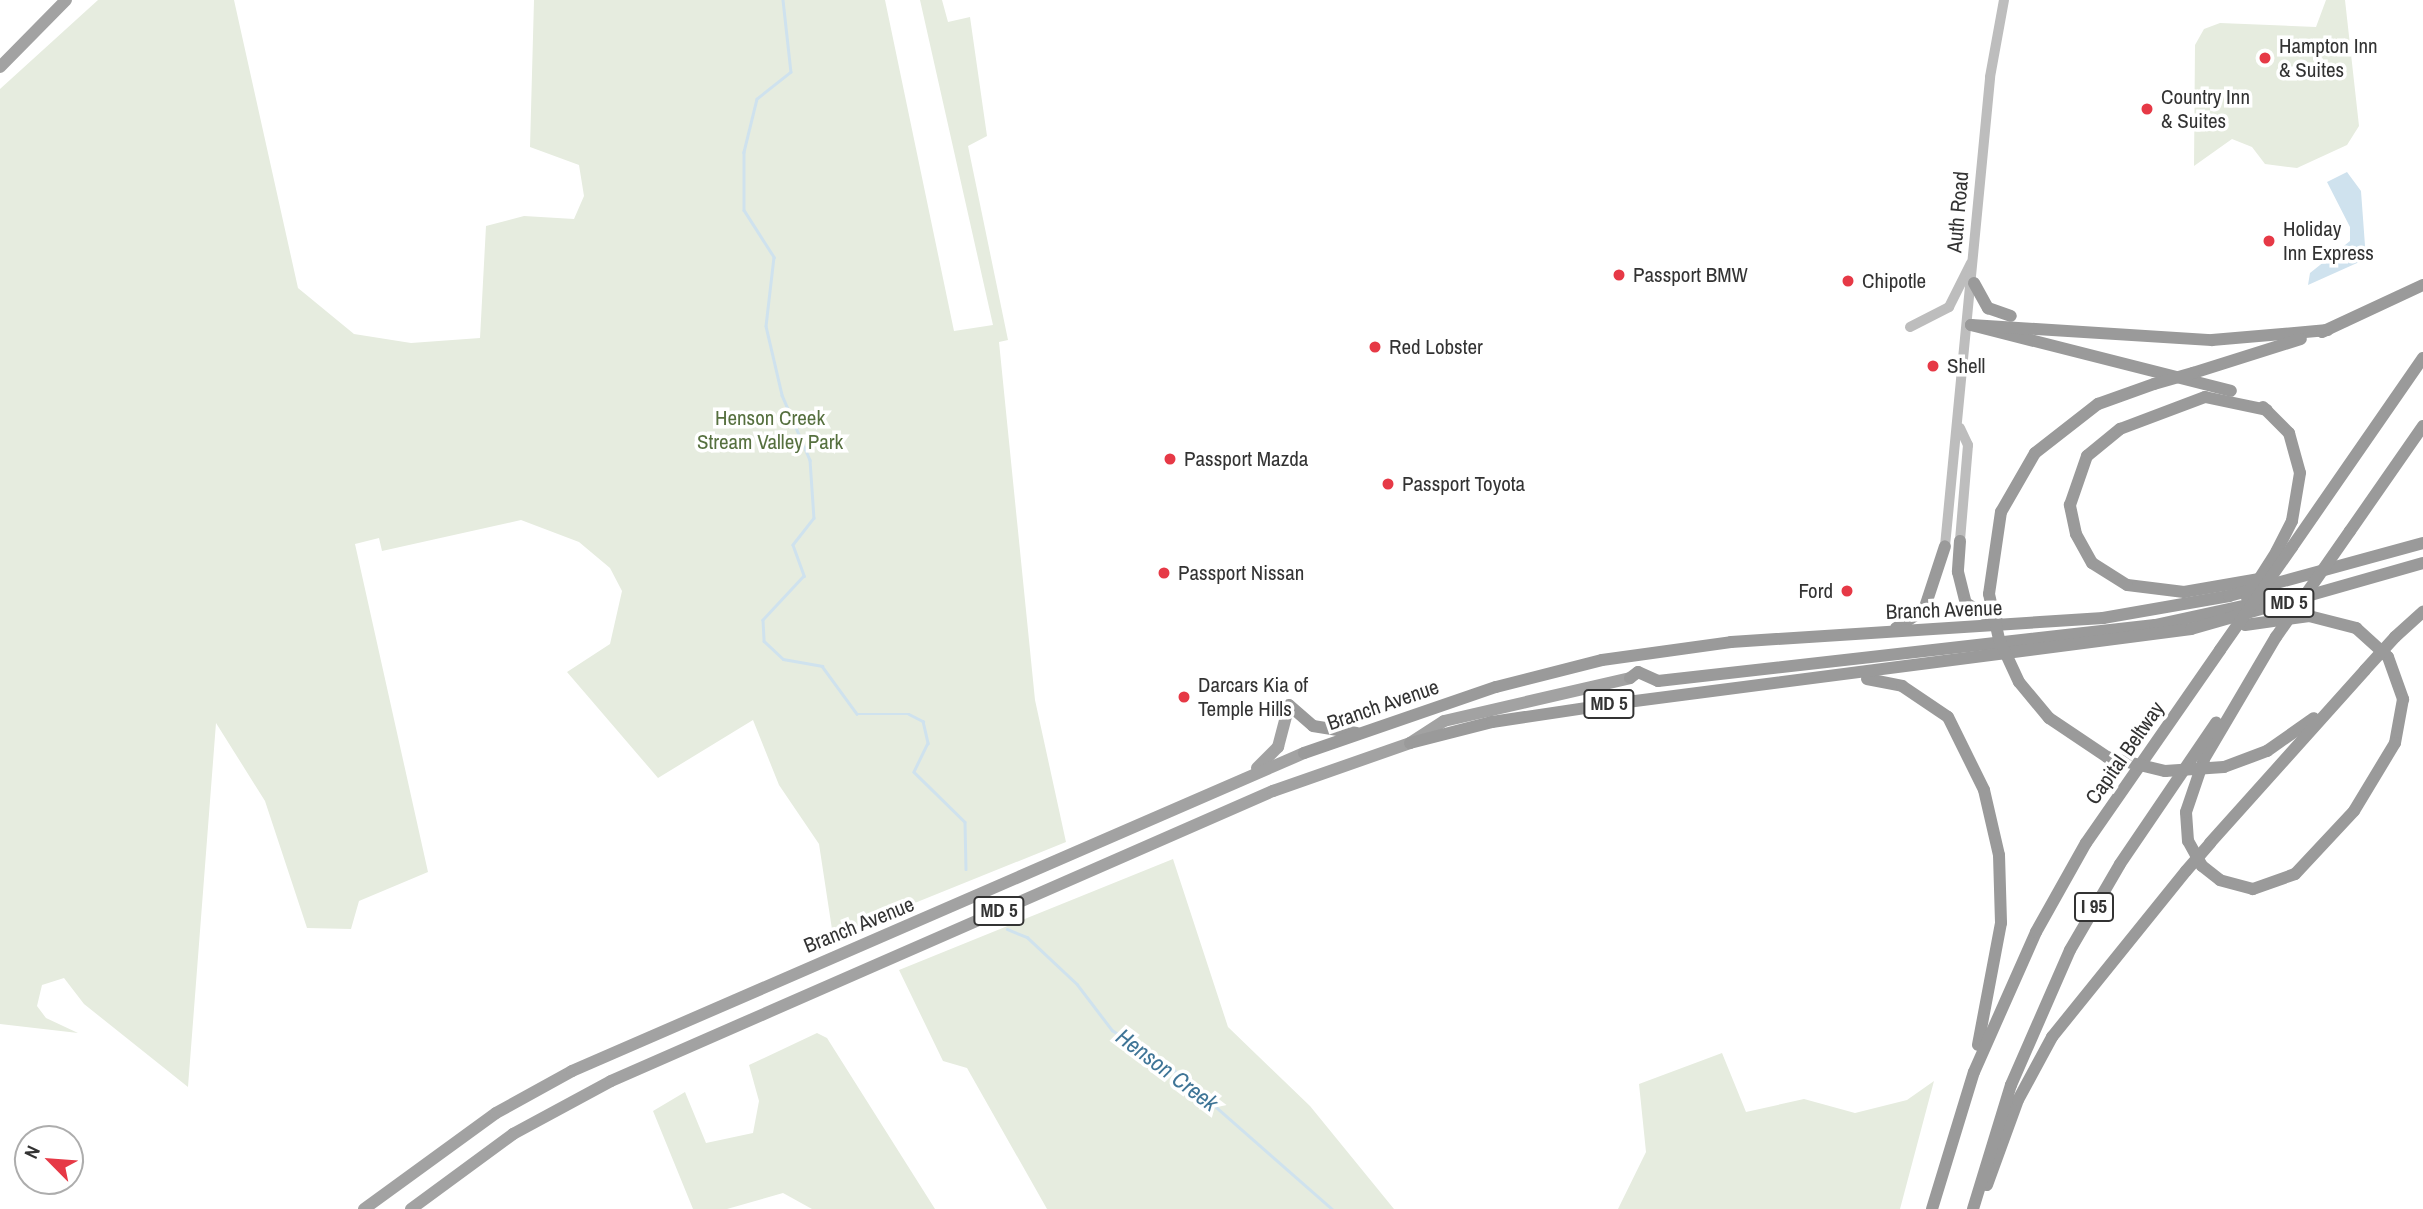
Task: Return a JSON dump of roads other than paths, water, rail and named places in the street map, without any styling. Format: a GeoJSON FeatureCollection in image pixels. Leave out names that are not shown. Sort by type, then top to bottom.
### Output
{"type":"FeatureCollection","features":[{"type":"Feature","properties":{"kind":"highway"},"geometry":{"type":"LineString","coordinates":[[0,67],[66,0]]}},
{"type":"Feature","properties":{"kind":"highway"},"geometry":{"type":"LineString","coordinates":[[1974,283],[2000,314],[2080,329]]}},
{"type":"Feature","properties":{"kind":"highway"},"geometry":{"type":"LineString","coordinates":[[2365,670],[2288,739],[2224,767],[2165,771],[2107,757],[2059,727],[2019,681],[1999,639],[1989,594],[2001,512],[2035,453],[2098,404],[2328,330],[2423,285]]}},
{"type":"Feature","properties":{"kind":"highway"},"geometry":{"type":"LineString","coordinates":[[1971,324],[2080,329],[2212,340],[2328,330]]}},
{"type":"Feature","properties":{"kind":"highway"},"geometry":{"type":"LineString","coordinates":[[1971,324],[2241,394],[2267,410],[2289,433],[2300,473],[2292,521],[2277,551],[2216,651]]}},
{"type":"Feature","properties":{"kind":"highway","name":"Capital Beltway"},"geometry":{"type":"LineString","coordinates":[[1932,1209],[1948,1147],[2025,954],[2130,779],[2216,651],[2423,358]]}},
{"type":"Feature","properties":{"kind":"highway"},"geometry":{"type":"LineString","coordinates":[[2267,410],[2229,397],[2195,399],[2106,437],[2079,468],[2071,492],[2071,520],[2083,549],[2102,571],[2127,585],[2184,592],[2355,561]]}},
{"type":"Feature","properties":{"kind":"highway","name":"I 95"},"geometry":{"type":"LineString","coordinates":[[1973,1209],[2011,1085],[2070,950],[2134,842],[2423,426]]}},
{"type":"Feature","properties":{"kind":"highway"},"geometry":{"type":"LineString","coordinates":[[2350,531],[2423,439]]}},
{"type":"Feature","properties":{"kind":"highway"},"geometry":{"type":"LineString","coordinates":[[1960,541],[1958,572],[1966,603],[2007,627]]}},
{"type":"Feature","properties":{"kind":"highway","name":"Branch Avenue"},"geometry":{"type":"LineString","coordinates":[[364,1209],[485,1120],[572,1071],[1304,753],[1496,687],[1602,660],[1731,642],[1886,631],[2007,627],[2187,605],[2423,543]]}},
{"type":"Feature","properties":{"kind":"highway"},"geometry":{"type":"LineString","coordinates":[[1886,631],[1924,610],[1945,546]]}},
{"type":"Feature","properties":{"kind":"highway"},"geometry":{"type":"LineString","coordinates":[[1410,743],[1444,721],[1630,678],[1638,672],[1658,681],[2155,625],[2422,563]]}},
{"type":"Feature","properties":{"kind":"highway","name":"Branch Avenue"},"geometry":{"type":"LineString","coordinates":[[411,1209],[513,1134],[638,1068],[1273,791],[1410,743],[1492,722],[2106,642],[2233,620],[2422,563]]}},
{"type":"Feature","properties":{"kind":"highway"},"geometry":{"type":"LineString","coordinates":[[1979,1209],[2038,1060],[2075,1005],[2210,843],[2365,670],[2423,612]]}},
{"type":"Feature","properties":{"kind":"highway"},"geometry":{"type":"LineString","coordinates":[[2106,642],[2309,616],[2367,635],[2396,670],[2403,699],[2401,728],[2370,787],[2295,874],[2253,889],[2220,880],[2202,866],[2188,841],[2186,812],[2204,759],[2276,637]]}},
{"type":"Feature","properties":{"kind":"highway"},"geometry":{"type":"LineString","coordinates":[[1811,680],[1877,678],[1919,694],[1962,737],[1984,790],[1999,855],[1999,947],[1948,1147]]}},
{"type":"Feature","properties":{"kind":"highway"},"geometry":{"type":"LineString","coordinates":[[1245,778],[1278,747],[1289,705],[1313,726],[1360,733]]}},
{"type":"Feature","properties":{"kind":"main road","name":"Auth Road"},"geometry":{"type":"LineString","coordinates":[[1945,546],[1971,324],[1973,256],[1990,77],[2004,0]]}},
{"type":"Feature","properties":{"kind":"main road"},"geometry":{"type":"LineString","coordinates":[[1910,327],[1949,307],[1973,256]]}},
{"type":"Feature","properties":{"kind":"main road","name":"Auth Road"},"geometry":{"type":"LineString","coordinates":[[1960,428],[1968,445],[1960,541]]}},
{"type":"Feature","properties":{"kind":"water"},"geometry":{"type":"Polygon","coordinates":[[[2347,172],[2361,191],[2366,259],[2308,285],[2310,273],[2350,241],[2350,227],[2327,182],[2347,172]]]}},
{"type":"Feature","properties":{"kind":"waterway","name":"Henson Creek"},"geometry":{"type":"LineString","coordinates":[[783,0],[791,72],[757,99],[744,152],[744,210],[774,257],[766,326],[782,395],[810,460],[814,518],[793,545],[804,576],[763,620],[764,641],[783,659],[822,666],[857,714],[909,714],[923,721],[928,743],[914,772],[965,822],[966,869]]}},
{"type":"Feature","properties":{"kind":"waterway","name":"Henson Creek"},"geometry":{"type":"LineString","coordinates":[[1007,929],[1027,937],[1077,984],[1112,1030],[1174,1070],[1332,1209]]}},
{"type":"Feature","properties":{"kind":"place","name":"Hampton Inn & Suites"},"geometry":{"type":"Point","coordinates":[2265,58]}},
{"type":"Feature","properties":{"kind":"place","name":"Country Inn & Suites"},"geometry":{"type":"Point","coordinates":[2147,109]}},
{"type":"Feature","properties":{"kind":"place","name":"Holiday Inn Express"},"geometry":{"type":"Point","coordinates":[2269,241]}},
{"type":"Feature","properties":{"kind":"place","name":"Passport BMW"},"geometry":{"type":"Point","coordinates":[1619,275]}},
{"type":"Feature","properties":{"kind":"place","name":"Chipotle"},"geometry":{"type":"Point","coordinates":[1848,281]}},
{"type":"Feature","properties":{"kind":"place","name":"Red Lobster"},"geometry":{"type":"Point","coordinates":[1375,347]}},
{"type":"Feature","properties":{"kind":"place","name":"Shell"},"geometry":{"type":"Point","coordinates":[1933,366]}},
{"type":"Feature","properties":{"kind":"place","name":"Passport Mazda"},"geometry":{"type":"Point","coordinates":[1170,459]}},
{"type":"Feature","properties":{"kind":"place","name":"Passport Toyota"},"geometry":{"type":"Point","coordinates":[1388,484]}},
{"type":"Feature","properties":{"kind":"place","name":"Passport Nissan"},"geometry":{"type":"Point","coordinates":[1164,573]}},
{"type":"Feature","properties":{"kind":"place","name":"Ford"},"geometry":{"type":"Point","coordinates":[1847,591]}},
{"type":"Feature","properties":{"kind":"place","name":"Darcars Kia of Temple Hills"},"geometry":{"type":"Point","coordinates":[1184,697]}},
{"type":"Feature","properties":{"kind":"park label","name":"Henson Creek Stream Valley Park"},"geometry":{"type":"Point","coordinates":[770,430]}}]}
